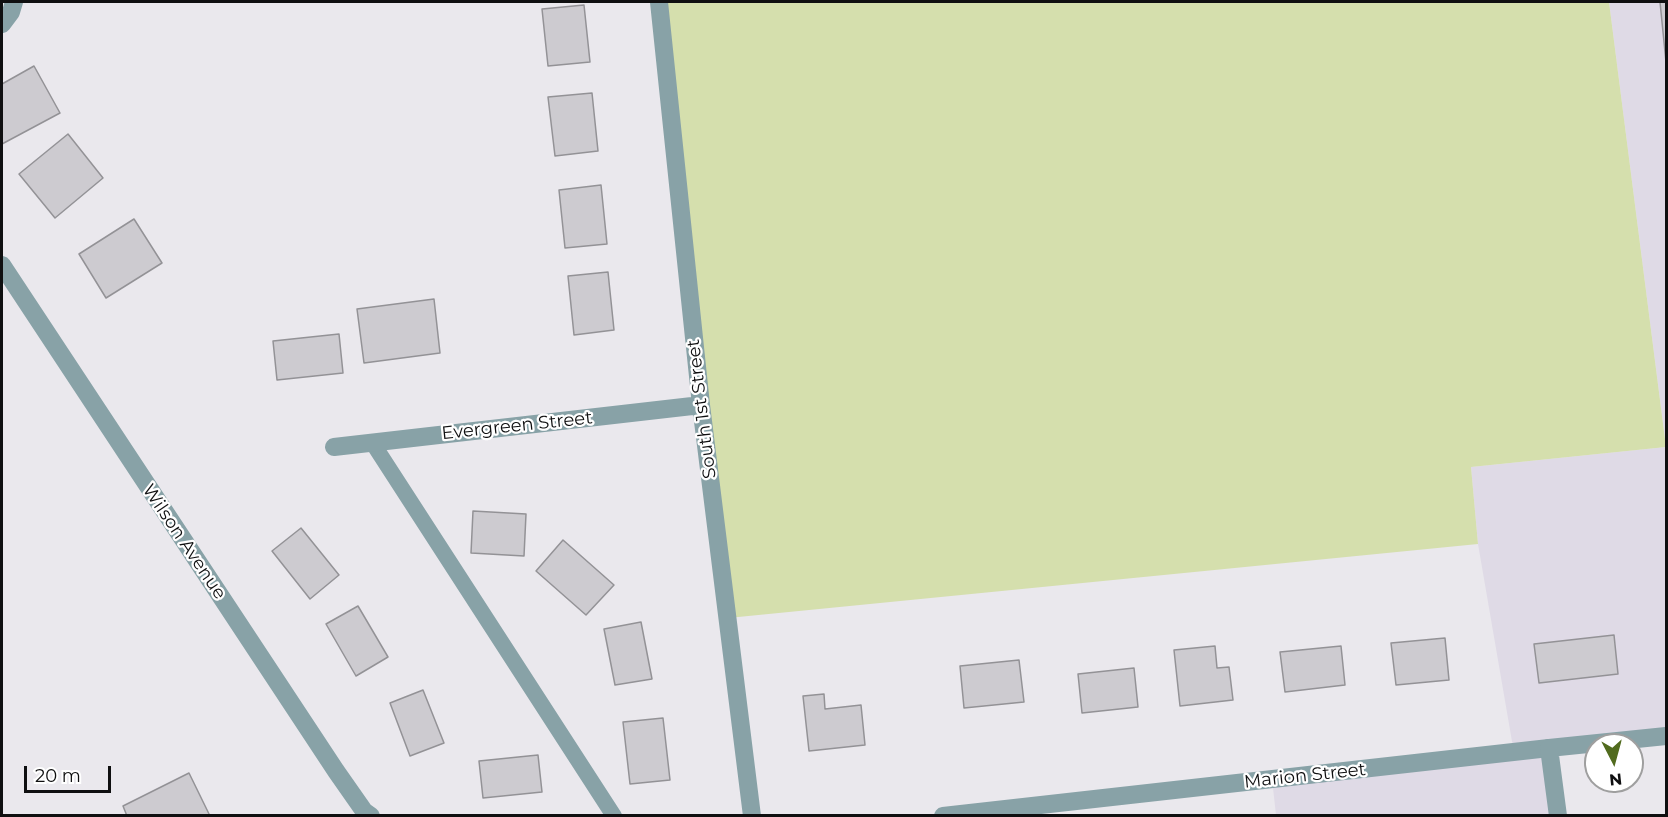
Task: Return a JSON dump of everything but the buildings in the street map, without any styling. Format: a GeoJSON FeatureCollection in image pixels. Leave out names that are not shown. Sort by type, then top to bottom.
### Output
{"type":"FeatureCollection","features":[{"type":"Feature","properties":{"kind":"street"},"geometry":{"type":"LineString","coordinates":[[2,24],[11,12],[14,2]]}},
{"type":"Feature","properties":{"kind":"street","name":"South 1st Street"},"geometry":{"type":"LineString","coordinates":[[659,2],[701,405],[752,816]]}},
{"type":"Feature","properties":{"kind":"street","name":"Wilson Avenue"},"geometry":{"type":"LineString","coordinates":[[2,265],[336,771],[364,811],[371,816]]}},
{"type":"Feature","properties":{"kind":"street","name":"Evergreen Street"},"geometry":{"type":"LineString","coordinates":[[334,447],[701,405]]}},
{"type":"Feature","properties":{"kind":"street","name":"Marion Street"},"geometry":{"type":"LineString","coordinates":[[943,816],[1666,736]]}},
{"type":"Feature","properties":{"kind":"street"},"geometry":{"type":"LineString","coordinates":[[1549,748],[1558,816]]}},
{"type":"Feature","properties":{"kind":"lane"},"geometry":{"type":"LineString","coordinates":[[372,442],[614,816]]}},
{"type":"Feature","properties":{"kind":"shaded area"},"geometry":{"type":"Polygon","coordinates":[[[1609,2],[1666,2],[1666,447],[1609,2]]]}},
{"type":"Feature","properties":{"kind":"shaded area"},"geometry":{"type":"Polygon","coordinates":[[[1666,447],[1666,736],[1644,738],[1644,733],[1584,733],[1584,744],[1549,748],[1558,815],[1276,815],[1272,779],[1514,753],[1478,544],[1471,467],[1666,447]]]}},
{"type":"Feature","properties":{"kind":"green space"},"geometry":{"type":"Polygon","coordinates":[[[659,2],[1609,2],[1666,447],[1471,467],[1478,544],[728,618],[659,2]]]}}]}
